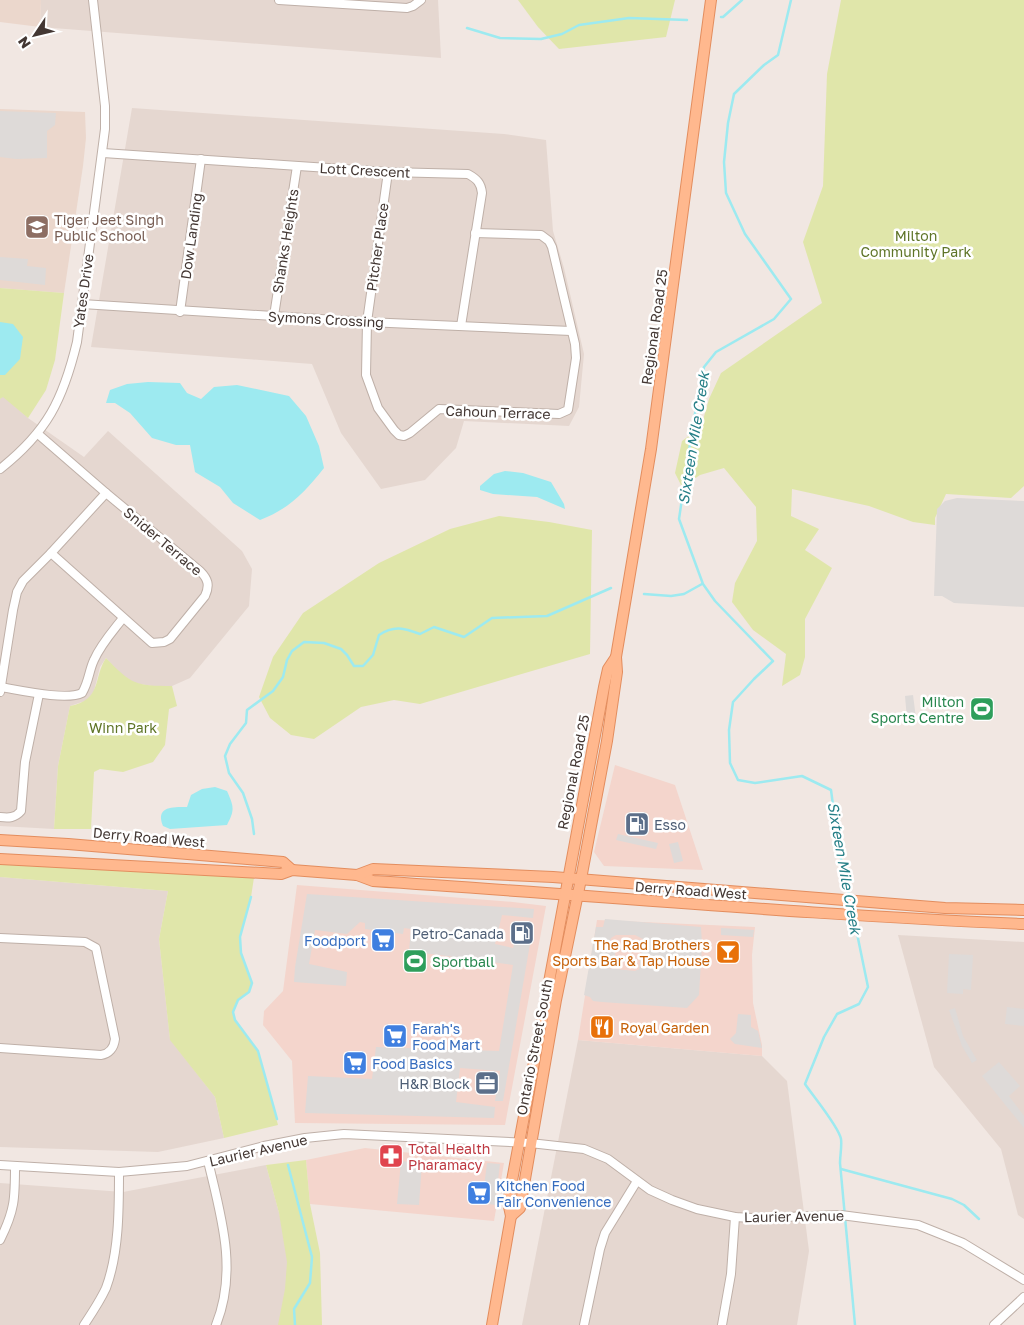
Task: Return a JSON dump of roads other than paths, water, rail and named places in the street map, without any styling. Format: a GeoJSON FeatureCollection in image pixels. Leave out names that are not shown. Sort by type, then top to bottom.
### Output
{"type":"FeatureCollection","features":[{"type":"Feature","properties":{"kind":"main road","name":"Regional Road 25"},"geometry":{"type":"LineString","coordinates":[[581,879],[609,731],[618,672],[616,657],[651,450],[711,0]]}},
{"type":"Feature","properties":{"kind":"main road","name":"Regional Road 25"},"geometry":{"type":"LineString","coordinates":[[564,895],[604,687],[608,669],[616,657]]}},
{"type":"Feature","properties":{"kind":"main road","name":"Derry Road West"},"geometry":{"type":"LineString","coordinates":[[0,840],[283,862],[292,870]]}},
{"type":"Feature","properties":{"kind":"main road","name":"Derry Road West"},"geometry":{"type":"LineString","coordinates":[[0,859],[282,874],[292,870],[357,875],[373,881],[883,918],[1024,924]]}},
{"type":"Feature","properties":{"kind":"main road","name":"Derry Road West"},"geometry":{"type":"LineString","coordinates":[[357,875],[373,869],[567,878],[944,908],[1024,910]]}},
{"type":"Feature","properties":{"kind":"main road","name":"Ontario Street South"},"geometry":{"type":"LineString","coordinates":[[511,1216],[520,1208],[530,1143],[581,879]]}},
{"type":"Feature","properties":{"kind":"main road","name":"Ontario Street South"},"geometry":{"type":"LineString","coordinates":[[492,1325],[511,1216],[508,1202],[564,895]]}},
{"type":"Feature","properties":{"kind":"street","name":"Yates Drive"},"geometry":{"type":"LineString","coordinates":[[0,469],[18,455],[38,434],[55,407],[70,368],[76,342],[103,153],[105,106],[93,0]]}},
{"type":"Feature","properties":{"kind":"street"},"geometry":{"type":"LineString","coordinates":[[279,0],[407,8],[420,0]]}},
{"type":"Feature","properties":{"kind":"street","name":"Lott Crescent"},"geometry":{"type":"LineString","coordinates":[[103,153],[388,172],[468,174],[474,177],[482,187],[482,193],[461,326]]}},
{"type":"Feature","properties":{"kind":"street","name":"Dow Landing"},"geometry":{"type":"LineString","coordinates":[[180,312],[201,159]]}},
{"type":"Feature","properties":{"kind":"street","name":"Shanks Heights"},"geometry":{"type":"LineString","coordinates":[[274,316],[297,166]]}},
{"type":"Feature","properties":{"kind":"street","name":"Pitcher Place"},"geometry":{"type":"LineString","coordinates":[[367,322],[388,172]]}},
{"type":"Feature","properties":{"kind":"street","name":"Cahoun Terrace"},"geometry":{"type":"LineString","coordinates":[[367,322],[366,375],[378,408],[399,435],[404,436],[410,433],[439,409],[559,414],[567,412],[576,358],[552,247],[545,237],[541,235],[475,233]]}},
{"type":"Feature","properties":{"kind":"street","name":"Symons Crossing"},"geometry":{"type":"LineString","coordinates":[[82,304],[180,312],[571,331]]}},
{"type":"Feature","properties":{"kind":"street","name":"Snider Terrace"},"geometry":{"type":"LineString","coordinates":[[38,434],[200,571],[208,582],[208,588],[205,596],[170,639],[164,642],[152,643],[51,554]]}},
{"type":"Feature","properties":{"kind":"street"},"geometry":{"type":"LineString","coordinates":[[106,493],[51,554],[29,573],[17,592],[0,688],[39,694],[70,696],[82,693],[86,687],[93,660],[102,645],[124,618]]}},
{"type":"Feature","properties":{"kind":"street"},"geometry":{"type":"LineString","coordinates":[[0,817],[13,818],[18,816],[21,811],[25,762],[39,694]]}},
{"type":"Feature","properties":{"kind":"street"},"geometry":{"type":"LineString","coordinates":[[0,938],[85,942],[96,948],[115,1039],[115,1044],[111,1049],[106,1054],[101,1055],[0,1048]]}},
{"type":"Feature","properties":{"kind":"street","name":"Laurier Avenue"},"geometry":{"type":"LineString","coordinates":[[0,1165],[119,1172],[188,1166],[264,1146],[305,1138],[344,1134],[530,1143],[584,1149],[608,1159],[650,1190],[697,1209],[735,1217],[859,1216],[918,1225],[963,1242],[1024,1280]]}},
{"type":"Feature","properties":{"kind":"street"},"geometry":{"type":"LineString","coordinates":[[208,1161],[224,1234],[228,1264],[226,1295],[216,1325]]}},
{"type":"Feature","properties":{"kind":"street"},"geometry":{"type":"LineString","coordinates":[[0,1240],[13,1208],[15,1166]]}},
{"type":"Feature","properties":{"kind":"street"},"geometry":{"type":"LineString","coordinates":[[84,1325],[102,1294],[111,1271],[116,1233],[119,1172]]}},
{"type":"Feature","properties":{"kind":"street"},"geometry":{"type":"LineString","coordinates":[[584,1325],[605,1233],[637,1181]]}},
{"type":"Feature","properties":{"kind":"street"},"geometry":{"type":"LineString","coordinates":[[722,1325],[731,1274],[735,1217]]}},
{"type":"Feature","properties":{"kind":"street"},"geometry":{"type":"LineString","coordinates":[[994,1325],[1024,1297]]}},
{"type":"Feature","properties":{"kind":"water"},"geometry":{"type":"Polygon","coordinates":[[[0,322],[13,324],[23,337],[20,359],[5,375],[0,375],[0,322]]]}},
{"type":"Feature","properties":{"kind":"water"},"geometry":{"type":"Polygon","coordinates":[[[148,382],[180,383],[187,393],[201,399],[214,387],[237,385],[289,396],[306,416],[319,446],[324,468],[296,499],[280,511],[260,520],[233,503],[220,487],[195,472],[190,445],[176,445],[152,438],[130,413],[115,403],[106,403],[110,390],[127,384],[148,382]]]}},
{"type":"Feature","properties":{"kind":"water"},"geometry":{"type":"Polygon","coordinates":[[[505,471],[523,473],[551,482],[565,509],[537,497],[493,494],[480,490],[480,486],[494,474],[505,471]]]}},
{"type":"Feature","properties":{"kind":"water"},"geometry":{"type":"Polygon","coordinates":[[[215,787],[227,791],[231,801],[233,808],[227,825],[170,829],[163,826],[161,815],[163,811],[171,808],[187,807],[191,795],[202,789],[215,787]]]}},
{"type":"Feature","properties":{"kind":"waterway"},"geometry":{"type":"LineString","coordinates":[[721,17],[742,0]]}},
{"type":"Feature","properties":{"kind":"waterway","name":"Sixteen Mile Creek"},"geometry":{"type":"LineString","coordinates":[[791,0],[778,55],[764,65],[734,94],[728,123],[724,162],[726,193],[745,234],[791,299],[774,319],[716,352],[704,367],[693,424],[679,519],[703,584],[715,601],[773,661],[733,702],[729,730],[730,763],[738,780],[755,783],[802,776],[831,790],[839,850],[850,899]]}},
{"type":"Feature","properties":{"kind":"waterway"},"geometry":{"type":"LineString","coordinates":[[467,28],[500,38],[541,39],[562,34],[579,25],[629,18],[687,20]]}},
{"type":"Feature","properties":{"kind":"waterway"},"geometry":{"type":"LineString","coordinates":[[644,594],[671,596],[684,594],[702,584]]}},
{"type":"Feature","properties":{"kind":"waterway"},"geometry":{"type":"LineString","coordinates":[[254,834],[252,819],[243,793],[229,773],[225,756],[230,744],[246,723],[247,710],[273,691],[283,677],[287,660],[292,651],[304,642],[324,643],[341,649],[354,666],[363,666],[373,655],[379,635],[389,630],[404,629],[420,634],[434,627],[464,637],[492,618],[547,616],[611,588]]}},
{"type":"Feature","properties":{"kind":"waterway"},"geometry":{"type":"LineString","coordinates":[[251,897],[240,937],[241,953],[252,983],[249,992],[238,1000],[233,1012],[235,1020],[258,1051],[277,1119]]}},
{"type":"Feature","properties":{"kind":"waterway","name":"Sixteen Mile Creek"},"geometry":{"type":"LineString","coordinates":[[854,919],[868,987],[859,1004],[837,1014],[824,1037],[805,1084],[831,1119],[841,1139],[840,1163],[855,1325]]}},
{"type":"Feature","properties":{"kind":"waterway"},"geometry":{"type":"LineString","coordinates":[[288,1165],[312,1257],[310,1283],[294,1309],[295,1325]]}},
{"type":"Feature","properties":{"kind":"waterway"},"geometry":{"type":"LineString","coordinates":[[841,1169],[952,1199],[964,1205],[979,1219]]}},
{"type":"Feature","properties":{"kind":"place","name":"Tiger Jeet Singh Public School"},"geometry":{"type":"Point","coordinates":[37,227]}},
{"type":"Feature","properties":{"kind":"place","name":"Milton Sports Centre"},"geometry":{"type":"Point","coordinates":[982,709]}},
{"type":"Feature","properties":{"kind":"place","name":"Esso"},"geometry":{"type":"Point","coordinates":[637,824]}},
{"type":"Feature","properties":{"kind":"place","name":"Petro-Canada"},"geometry":{"type":"Point","coordinates":[522,933]}},
{"type":"Feature","properties":{"kind":"place","name":"Foodport"},"geometry":{"type":"Point","coordinates":[383,940]}},
{"type":"Feature","properties":{"kind":"place","name":"The Rad Brothers Sports Bar & Tap House"},"geometry":{"type":"Point","coordinates":[728,952]}},
{"type":"Feature","properties":{"kind":"place","name":"Sportball"},"geometry":{"type":"Point","coordinates":[415,961]}},
{"type":"Feature","properties":{"kind":"place","name":"Royal Garden"},"geometry":{"type":"Point","coordinates":[602,1027]}},
{"type":"Feature","properties":{"kind":"place","name":"Farah's Food Mart"},"geometry":{"type":"Point","coordinates":[395,1036]}},
{"type":"Feature","properties":{"kind":"place","name":"Food Basics"},"geometry":{"type":"Point","coordinates":[355,1063]}},
{"type":"Feature","properties":{"kind":"place","name":"H&R Block"},"geometry":{"type":"Point","coordinates":[487,1083]}},
{"type":"Feature","properties":{"kind":"place","name":"Total Health Pharamacy"},"geometry":{"type":"Point","coordinates":[391,1156]}},
{"type":"Feature","properties":{"kind":"place","name":"Kitchen Food Fair Convenience"},"geometry":{"type":"Point","coordinates":[479,1193]}},
{"type":"Feature","properties":{"kind":"park label","name":"Milton Community Park"},"geometry":{"type":"Point","coordinates":[916,244]}},
{"type":"Feature","properties":{"kind":"park label","name":"Winn Park"},"geometry":{"type":"Point","coordinates":[123,727]}}]}
